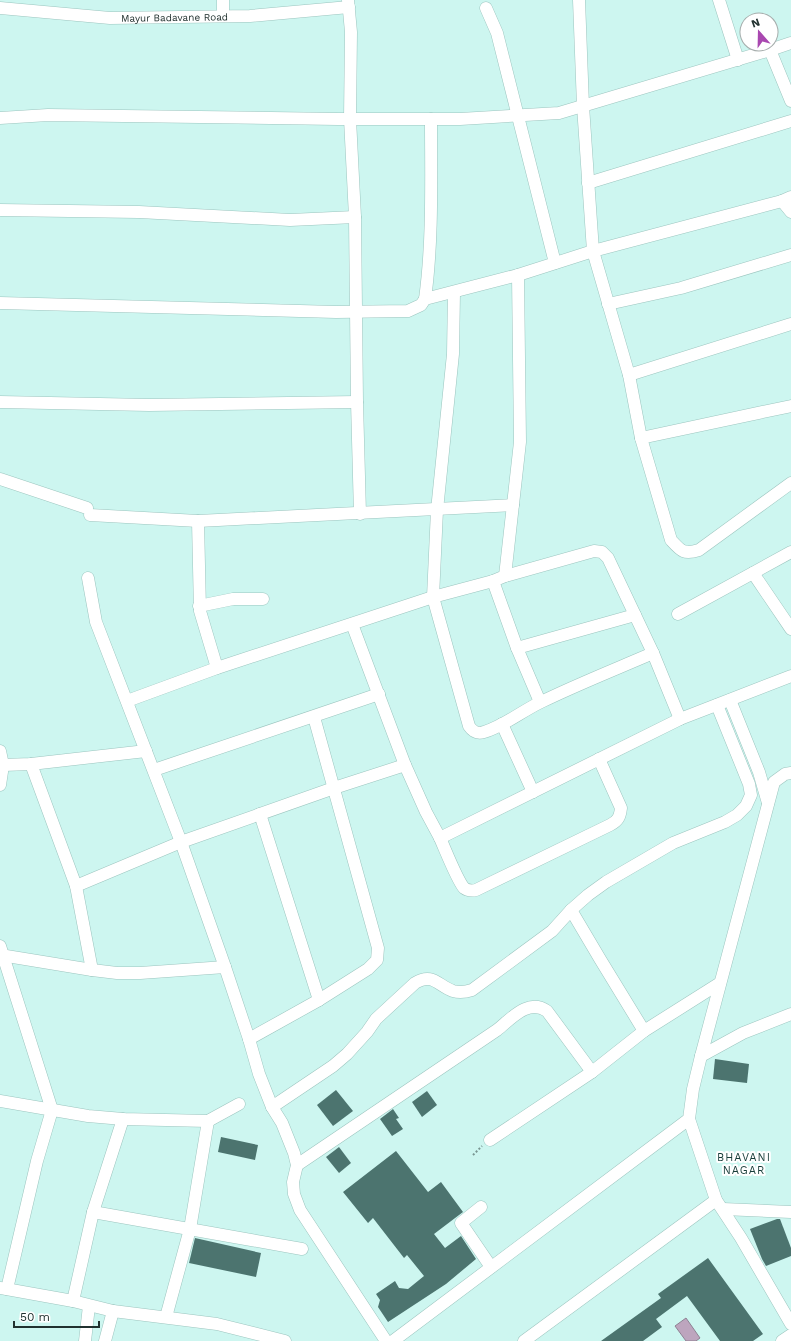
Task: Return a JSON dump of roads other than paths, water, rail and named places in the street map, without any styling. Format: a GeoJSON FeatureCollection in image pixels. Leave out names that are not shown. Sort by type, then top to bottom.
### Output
{"type":"FeatureCollection","features":[{"type":"Feature","properties":{"kind":"street"},"geometry":{"type":"LineString","coordinates":[[222,16],[224,0]]}},
{"type":"Feature","properties":{"kind":"street"},"geometry":{"type":"LineString","coordinates":[[580,0],[583,106],[588,183],[590,252],[608,304],[629,375],[641,438],[671,540],[681,551],[685,552],[699,550],[791,483]]}},
{"type":"Feature","properties":{"kind":"street"},"geometry":{"type":"LineString","coordinates":[[719,0],[738,60]]}},
{"type":"Feature","properties":{"kind":"street"},"geometry":{"type":"LineString","coordinates":[[348,4],[351,32],[350,119],[355,217],[360,514]]}},
{"type":"Feature","properties":{"kind":"street","name":"Mayur Badavane Road"},"geometry":{"type":"LineString","coordinates":[[0,8],[110,18],[250,16],[348,4]]}},
{"type":"Feature","properties":{"kind":"street"},"geometry":{"type":"LineString","coordinates":[[486,8],[497,33],[558,262]]}},
{"type":"Feature","properties":{"kind":"street"},"geometry":{"type":"LineString","coordinates":[[779,47],[791,43]]}},
{"type":"Feature","properties":{"kind":"street"},"geometry":{"type":"LineString","coordinates":[[0,118],[48,115],[460,119],[559,113],[764,52]]}},
{"type":"Feature","properties":{"kind":"street"},"geometry":{"type":"LineString","coordinates":[[771,52],[791,101]]}},
{"type":"Feature","properties":{"kind":"street"},"geometry":{"type":"LineString","coordinates":[[0,303],[356,312],[408,311],[421,305],[425,299],[428,277],[430,241],[431,119]]}},
{"type":"Feature","properties":{"kind":"street"},"geometry":{"type":"LineString","coordinates":[[588,183],[791,120]]}},
{"type":"Feature","properties":{"kind":"street"},"geometry":{"type":"LineString","coordinates":[[425,299],[518,275],[590,252],[786,199],[791,212]]}},
{"type":"Feature","properties":{"kind":"street"},"geometry":{"type":"LineString","coordinates":[[0,210],[139,212],[290,220],[355,217]]}},
{"type":"Feature","properties":{"kind":"street"},"geometry":{"type":"LineString","coordinates":[[608,304],[681,288],[791,255]]}},
{"type":"Feature","properties":{"kind":"street"},"geometry":{"type":"LineString","coordinates":[[505,576],[520,442],[518,275]]}},
{"type":"Feature","properties":{"kind":"street"},"geometry":{"type":"LineString","coordinates":[[454,292],[454,354],[437,510],[433,597],[469,726],[472,731],[478,734],[485,732],[540,702],[653,653]]}},
{"type":"Feature","properties":{"kind":"street"},"geometry":{"type":"LineString","coordinates":[[629,375],[791,324]]}},
{"type":"Feature","properties":{"kind":"street"},"geometry":{"type":"LineString","coordinates":[[0,402],[148,405],[357,402]]}},
{"type":"Feature","properties":{"kind":"street"},"geometry":{"type":"LineString","coordinates":[[641,438],[791,406]]}},
{"type":"Feature","properties":{"kind":"street"},"geometry":{"type":"LineString","coordinates":[[0,479],[89,512],[198,521],[360,514],[513,505]]}},
{"type":"Feature","properties":{"kind":"street"},"geometry":{"type":"LineString","coordinates":[[198,521],[200,606],[202,622],[217,668]]}},
{"type":"Feature","properties":{"kind":"street"},"geometry":{"type":"LineString","coordinates":[[127,701],[217,668],[433,597],[594,551],[602,552],[608,558],[653,653],[680,719]]}},
{"type":"Feature","properties":{"kind":"street"},"geometry":{"type":"LineString","coordinates":[[678,614],[791,552]]}},
{"type":"Feature","properties":{"kind":"street"},"geometry":{"type":"LineString","coordinates":[[754,573],[791,629]]}},
{"type":"Feature","properties":{"kind":"street"},"geometry":{"type":"LineString","coordinates":[[88,578],[96,622],[181,842],[225,967],[259,1074],[272,1107],[282,1123],[294,1153],[296,1165],[293,1182],[294,1194],[300,1210],[386,1341]]}},
{"type":"Feature","properties":{"kind":"street"},"geometry":{"type":"LineString","coordinates":[[493,581],[517,648],[540,702]]}},
{"type":"Feature","properties":{"kind":"street"},"geometry":{"type":"LineString","coordinates":[[200,606],[233,599],[264,599]]}},
{"type":"Feature","properties":{"kind":"street"},"geometry":{"type":"LineString","coordinates":[[517,648],[636,615]]}},
{"type":"Feature","properties":{"kind":"street"},"geometry":{"type":"LineString","coordinates":[[352,624],[405,765],[426,812],[464,888],[469,891],[476,890],[617,821],[621,808],[599,759]]}},
{"type":"Feature","properties":{"kind":"street"},"geometry":{"type":"LineString","coordinates":[[440,838],[680,719],[791,676]]}},
{"type":"Feature","properties":{"kind":"street"},"geometry":{"type":"LineString","coordinates":[[154,770],[379,694]]}},
{"type":"Feature","properties":{"kind":"street"},"geometry":{"type":"LineString","coordinates":[[730,700],[759,772],[768,804]]}},
{"type":"Feature","properties":{"kind":"street"},"geometry":{"type":"LineString","coordinates":[[272,1107],[333,1066],[347,1054],[367,1032],[376,1019],[415,983],[420,980],[430,979],[439,982],[452,990],[463,992],[472,990],[552,931],[571,910],[606,882],[673,843],[725,822],[737,815],[746,806],[751,795],[749,784],[717,705]]}},
{"type":"Feature","properties":{"kind":"street"},"geometry":{"type":"LineString","coordinates":[[249,1039],[319,1000],[368,969],[377,960],[378,948],[314,717]]}},
{"type":"Feature","properties":{"kind":"street"},"geometry":{"type":"LineString","coordinates":[[502,724],[533,792]]}},
{"type":"Feature","properties":{"kind":"street"},"geometry":{"type":"LineString","coordinates":[[0,751],[3,765],[0,785]]}},
{"type":"Feature","properties":{"kind":"street"},"geometry":{"type":"LineString","coordinates":[[3,765],[31,764],[146,752]]}},
{"type":"Feature","properties":{"kind":"street"},"geometry":{"type":"LineString","coordinates":[[31,764],[76,886],[92,970]]}},
{"type":"Feature","properties":{"kind":"street"},"geometry":{"type":"LineString","coordinates":[[76,886],[181,842],[334,788],[405,765]]}},
{"type":"Feature","properties":{"kind":"street"},"geometry":{"type":"LineString","coordinates":[[791,773],[785,774],[774,782],[701,1056],[693,1088],[689,1119],[719,1204],[742,1238],[791,1324]]}},
{"type":"Feature","properties":{"kind":"street"},"geometry":{"type":"LineString","coordinates":[[260,814],[319,1000]]}},
{"type":"Feature","properties":{"kind":"street"},"geometry":{"type":"LineString","coordinates":[[571,910],[644,1031]]}},
{"type":"Feature","properties":{"kind":"street"},"geometry":{"type":"LineString","coordinates":[[225,967],[140,973],[117,973],[92,970],[1,952],[52,1110],[37,1161],[4,1288],[73,1301],[113,1311],[217,1324],[285,1341]]}},
{"type":"Feature","properties":{"kind":"street"},"geometry":{"type":"LineString","coordinates":[[490,1140],[592,1072],[644,1031],[720,983]]}},
{"type":"Feature","properties":{"kind":"street"},"geometry":{"type":"LineString","coordinates":[[296,1165],[531,1006],[540,1006],[547,1010],[592,1072]]}},
{"type":"Feature","properties":{"kind":"street"},"geometry":{"type":"LineString","coordinates":[[701,1056],[743,1034],[791,1014]]}},
{"type":"Feature","properties":{"kind":"street"},"geometry":{"type":"LineString","coordinates":[[0,1101],[88,1116],[123,1119],[208,1121],[239,1104]]}},
{"type":"Feature","properties":{"kind":"street"},"geometry":{"type":"LineString","coordinates":[[73,1301],[93,1212],[123,1119]]}},
{"type":"Feature","properties":{"kind":"street"},"geometry":{"type":"LineString","coordinates":[[392,1341],[689,1119]]}},
{"type":"Feature","properties":{"kind":"street"},"geometry":{"type":"LineString","coordinates":[[166,1317],[190,1229],[208,1121]]}},
{"type":"Feature","properties":{"kind":"street"},"geometry":{"type":"LineString","coordinates":[[524,1341],[719,1204],[791,1212]]}},
{"type":"Feature","properties":{"kind":"street"},"geometry":{"type":"LineString","coordinates":[[481,1207],[461,1223],[491,1267]]}},
{"type":"Feature","properties":{"kind":"street"},"geometry":{"type":"LineString","coordinates":[[93,1212],[302,1249]]}},
{"type":"Feature","properties":{"kind":"street"},"geometry":{"type":"LineString","coordinates":[[85,1341],[89,1306]]}},
{"type":"Feature","properties":{"kind":"street"},"geometry":{"type":"LineString","coordinates":[[105,1341],[113,1311]]}},
{"type":"Feature","properties":{"kind":"street"},"geometry":{"type":"LineString","coordinates":[[782,1341],[791,1335]]}},
{"type":"Feature","properties":{"kind":"district","name":"BHAVANI NAGAR"},"geometry":{"type":"Point","coordinates":[744,1163]}}]}
